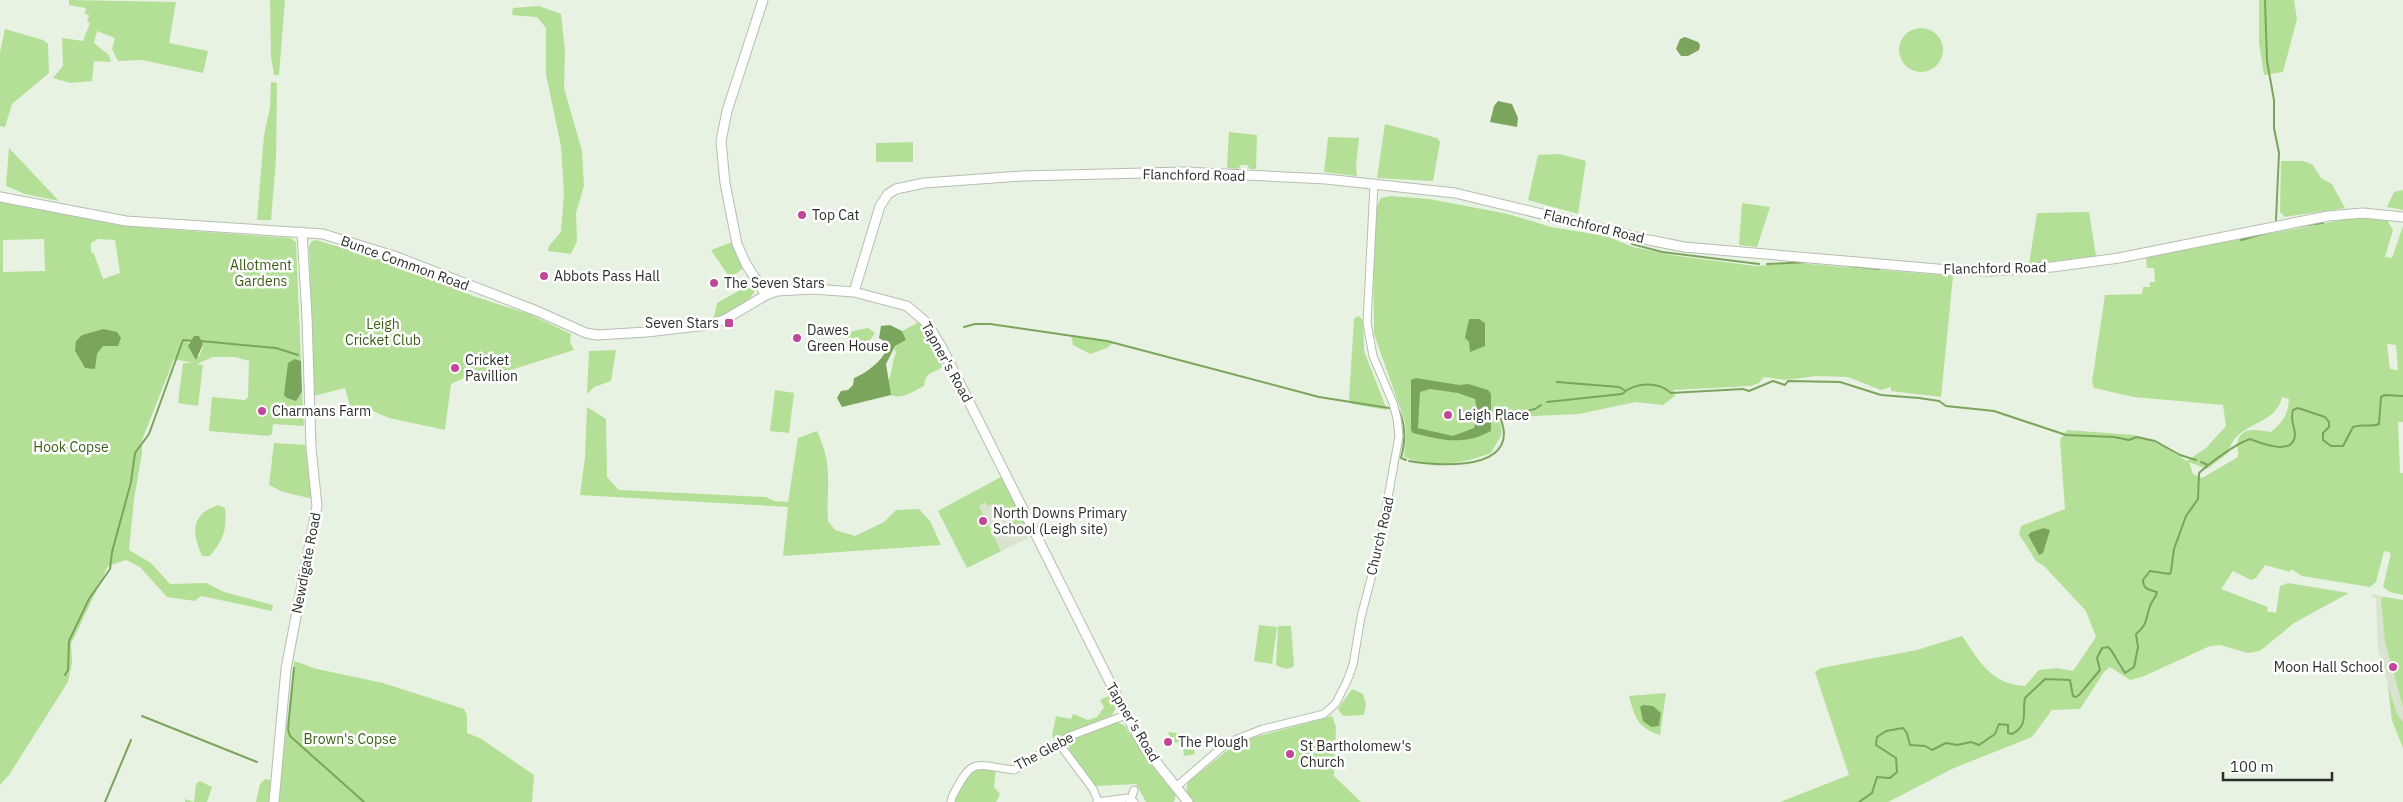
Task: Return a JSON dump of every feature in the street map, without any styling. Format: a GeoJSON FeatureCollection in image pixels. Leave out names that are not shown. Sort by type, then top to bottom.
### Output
{"type":"FeatureCollection","features":[{"type":"Feature","properties":{"kind":"street"},"geometry":{"type":"LineString","coordinates":[[763,0],[727,111],[721,142],[725,183],[737,244],[746,264],[766,295]]}},
{"type":"Feature","properties":{"kind":"street","name":"Flanchford Road"},"geometry":{"type":"LineString","coordinates":[[854,292],[880,206],[888,194],[906,186],[1023,176],[1184,172],[1317,179],[1427,188],[1684,247],[1950,270],[2028,269],[2119,258],[2278,225],[2344,214],[2403,217]]}},
{"type":"Feature","properties":{"kind":"street","name":"Church Road"},"geometry":{"type":"LineString","coordinates":[[1176,787],[1227,743],[1262,729],[1324,714],[1336,703],[1350,673],[1379,548],[1399,436],[1398,418],[1373,356],[1367,323],[1374,185]]}},
{"type":"Feature","properties":{"kind":"street","name":"Bunce Common Road"},"geometry":{"type":"LineString","coordinates":[[0,197],[126,221],[302,232],[348,241],[394,256],[537,311],[586,333],[596,335],[647,332],[707,325],[724,320],[766,295]]}},
{"type":"Feature","properties":{"kind":"street","name":"Newdigate Road"},"geometry":{"type":"LineString","coordinates":[[274,802],[286,669],[317,506],[311,448],[302,232]]}},
{"type":"Feature","properties":{"kind":"street","name":"Tapner's Road"},"geometry":{"type":"LineString","coordinates":[[766,295],[776,291],[800,289],[854,292],[907,306],[919,313],[927,323],[1022,504],[1126,715],[1145,748],[1176,787],[1183,800]]}},
{"type":"Feature","properties":{"kind":"street","name":"The Glebe"},"geometry":{"type":"LineString","coordinates":[[951,802],[959,784],[974,766],[989,765],[1014,770],[1058,742],[1126,715]]}},
{"type":"Feature","properties":{"kind":"street"},"geometry":{"type":"LineString","coordinates":[[1058,742],[1093,789],[1097,801],[1133,800],[1134,790]]}},
{"type":"Feature","properties":{"kind":"shaded area"},"geometry":{"type":"Polygon","coordinates":[[[1685,37],[1698,42],[1700,45],[1699,50],[1688,56],[1681,56],[1676,49],[1680,39],[1685,37]]]}},
{"type":"Feature","properties":{"kind":"shaded area"},"geometry":{"type":"Polygon","coordinates":[[[1498,101],[1512,104],[1518,118],[1517,127],[1490,122],[1494,106],[1498,101]]]}},
{"type":"Feature","properties":{"kind":"shaded area"},"geometry":{"type":"Polygon","coordinates":[[[1469,319],[1479,319],[1485,323],[1485,346],[1470,352],[1469,342],[1465,338],[1469,319]]]}},
{"type":"Feature","properties":{"kind":"shaded area"},"geometry":{"type":"Polygon","coordinates":[[[890,325],[902,331],[906,340],[895,346],[886,364],[891,395],[842,407],[837,398],[841,391],[848,390],[853,385],[854,378],[870,369],[884,354],[887,343],[879,338],[881,326],[890,325]]]}},
{"type":"Feature","properties":{"kind":"shaded area"},"geometry":{"type":"Polygon","coordinates":[[[103,329],[117,332],[121,338],[118,346],[103,346],[97,354],[95,369],[85,368],[75,351],[76,341],[82,335],[103,329]]]}},
{"type":"Feature","properties":{"kind":"shaded area"},"geometry":{"type":"Polygon","coordinates":[[[194,336],[199,336],[203,344],[196,360],[188,346],[194,336]]]}},
{"type":"Feature","properties":{"kind":"shaded area"},"geometry":{"type":"Polygon","coordinates":[[[295,359],[301,361],[302,392],[296,401],[284,395],[288,363],[295,359]]]}},
{"type":"Feature","properties":{"kind":"shaded area"},"geometry":{"type":"Polygon","coordinates":[[[1416,378],[1459,385],[1468,384],[1488,390],[1491,394],[1491,431],[1481,436],[1462,440],[1433,438],[1413,433],[1411,430],[1411,380],[1416,378]],[[1430,389],[1420,392],[1418,428],[1453,436],[1474,428],[1478,416],[1475,399],[1458,393],[1430,389]]]}},
{"type":"Feature","properties":{"kind":"shaded area","name":"North Downs Primary School (Leigh site)"},"geometry":{"type":"Polygon","coordinates":[[[1001,477],[1032,536],[967,568],[938,511],[1001,477]]]}},
{"type":"Feature","properties":{"kind":"shaded area"},"geometry":{"type":"Polygon","coordinates":[[[2044,528],[2050,530],[2043,553],[2039,555],[2028,535],[2031,532],[2044,528]]]}},
{"type":"Feature","properties":{"kind":"shaded area","name":"Moon Hall School"},"geometry":{"type":"Polygon","coordinates":[[[2370,594],[2403,600],[2403,748],[2392,720],[2388,686],[2378,648],[2376,599],[2370,594]]]}},
{"type":"Feature","properties":{"kind":"shaded area"},"geometry":{"type":"Polygon","coordinates":[[[1643,705],[1653,706],[1661,713],[1659,726],[1651,727],[1643,721],[1640,707],[1643,705]]]}},
{"type":"Feature","properties":{"kind":"green space"},"geometry":{"type":"Polygon","coordinates":[[[69,0],[176,2],[169,43],[208,51],[203,73],[142,60],[118,61],[112,49],[115,38],[97,31],[94,43],[109,55],[111,62],[94,61],[92,81],[70,83],[53,78],[63,66],[62,38],[83,41],[90,23],[87,22],[89,15],[85,14],[86,8],[69,5],[69,0]]]}},
{"type":"Feature","properties":{"kind":"green space"},"geometry":{"type":"Polygon","coordinates":[[[270,0],[285,0],[279,75],[274,75],[271,57],[270,0]]]}},
{"type":"Feature","properties":{"kind":"green space"},"geometry":{"type":"Polygon","coordinates":[[[2259,0],[2294,0],[2297,19],[2283,72],[2264,75],[2259,43],[2259,0]]]}},
{"type":"Feature","properties":{"kind":"green space"},"geometry":{"type":"Polygon","coordinates":[[[539,6],[561,14],[565,52],[564,88],[582,151],[584,186],[576,213],[577,241],[571,254],[548,251],[549,246],[561,232],[564,193],[561,146],[546,74],[546,28],[537,17],[512,15],[513,8],[539,6]]]}},
{"type":"Feature","properties":{"kind":"green space"},"geometry":{"type":"Polygon","coordinates":[[[1921,28],[1933,32],[1939,38],[1943,50],[1939,62],[1933,68],[1921,72],[1909,68],[1903,62],[1899,50],[1903,38],[1909,32],[1921,28]]]}},
{"type":"Feature","properties":{"kind":"green space"},"geometry":{"type":"Polygon","coordinates":[[[5,29],[43,40],[48,44],[49,73],[12,104],[5,127],[0,126],[0,52],[5,29]]]}},
{"type":"Feature","properties":{"kind":"green space"},"geometry":{"type":"Polygon","coordinates":[[[271,82],[277,83],[276,159],[271,220],[257,220],[264,135],[270,108],[271,82]]]}},
{"type":"Feature","properties":{"kind":"green space"},"geometry":{"type":"Polygon","coordinates":[[[1385,124],[1437,138],[1440,142],[1433,181],[1377,178],[1385,124]]]}},
{"type":"Feature","properties":{"kind":"green space"},"geometry":{"type":"Polygon","coordinates":[[[1229,132],[1257,135],[1256,169],[1250,169],[1247,165],[1241,165],[1238,169],[1227,168],[1229,132]]]}},
{"type":"Feature","properties":{"kind":"green space"},"geometry":{"type":"Polygon","coordinates":[[[1328,137],[1359,138],[1356,165],[1357,176],[1324,172],[1328,137]]]}},
{"type":"Feature","properties":{"kind":"green space"},"geometry":{"type":"Polygon","coordinates":[[[913,142],[913,162],[876,162],[876,143],[913,142]]]}},
{"type":"Feature","properties":{"kind":"green space"},"geometry":{"type":"Polygon","coordinates":[[[9,148],[59,201],[25,194],[6,186],[9,148]]]}},
{"type":"Feature","properties":{"kind":"green space"},"geometry":{"type":"Polygon","coordinates":[[[1559,154],[1586,161],[1578,214],[1528,200],[1538,155],[1559,154]]]}},
{"type":"Feature","properties":{"kind":"green space"},"geometry":{"type":"Polygon","coordinates":[[[2281,161],[2303,161],[2313,165],[2321,178],[2332,184],[2345,208],[2285,217],[2280,212],[2281,161]]]}},
{"type":"Feature","properties":{"kind":"green space"},"geometry":{"type":"Polygon","coordinates":[[[2403,190],[2403,210],[2387,207],[2394,192],[2403,190]]]}},
{"type":"Feature","properties":{"kind":"green space"},"geometry":{"type":"Polygon","coordinates":[[[1390,196],[1429,199],[1508,214],[1551,227],[1606,236],[1633,247],[1671,255],[1755,266],[1797,263],[1953,276],[1941,397],[1891,391],[1891,387],[1881,390],[1848,377],[1816,376],[1786,380],[1764,377],[1759,383],[1751,386],[1674,390],[1675,396],[1663,405],[1636,402],[1579,414],[1512,417],[1500,421],[1502,434],[1491,453],[1470,460],[1448,463],[1425,463],[1404,457],[1405,422],[1374,334],[1373,259],[1377,206],[1381,198],[1390,196]]]}},
{"type":"Feature","properties":{"kind":"green space","name":"Hook Copse"},"geometry":{"type":"Polygon","coordinates":[[[0,202],[149,228],[291,238],[296,242],[301,361],[295,359],[300,397],[302,392],[304,426],[273,424],[272,434],[268,436],[209,431],[212,397],[245,400],[248,397],[249,361],[235,357],[213,357],[197,364],[203,365],[198,406],[178,403],[183,363],[193,363],[174,359],[142,440],[142,453],[134,499],[129,550],[151,563],[170,584],[206,583],[224,592],[273,605],[272,611],[201,596],[195,601],[167,597],[140,567],[126,560],[108,566],[71,644],[72,663],[68,682],[9,775],[0,785],[0,202]],[[44,239],[3,240],[3,272],[45,271],[44,239]],[[98,239],[91,243],[91,252],[94,254],[103,279],[120,273],[115,240],[98,239]],[[103,329],[82,335],[75,351],[83,365],[97,354],[103,346],[115,346],[103,329]],[[199,336],[188,343],[199,357],[203,346],[199,336]]]}},
{"type":"Feature","properties":{"kind":"green space"},"geometry":{"type":"Polygon","coordinates":[[[1742,203],[1770,207],[1757,247],[1739,245],[1742,203]]]}},
{"type":"Feature","properties":{"kind":"green space"},"geometry":{"type":"Polygon","coordinates":[[[2089,212],[2096,256],[2029,264],[2037,213],[2089,212]]]}},
{"type":"Feature","properties":{"kind":"green space"},"geometry":{"type":"Polygon","coordinates":[[[2352,218],[2387,220],[2393,230],[2385,257],[2392,258],[2403,226],[2403,422],[2398,422],[2400,473],[2403,473],[2403,595],[2390,592],[2383,587],[2391,553],[2384,551],[2376,582],[2370,587],[2302,576],[2291,569],[2290,572],[2265,565],[2256,578],[2251,580],[2233,571],[2221,589],[2268,607],[2267,611],[2276,613],[2280,586],[2288,583],[2349,593],[2294,623],[2260,651],[2248,653],[2220,645],[2210,646],[2142,677],[2130,680],[2110,667],[2104,672],[2080,709],[2052,710],[2032,737],[1954,768],[1888,802],[1780,802],[1849,775],[1815,672],[1821,668],[1917,650],[1962,636],[1981,663],[1995,676],[2003,681],[2025,686],[2039,670],[2057,668],[2073,671],[2096,637],[2086,611],[2044,566],[2036,561],[2019,534],[2021,526],[2065,509],[2060,440],[2067,430],[2134,435],[2160,444],[2187,461],[2206,448],[2226,426],[2223,405],[2134,397],[2094,388],[2092,382],[2105,295],[2142,294],[2143,287],[2150,287],[2150,282],[2155,282],[2154,268],[2147,268],[2146,257],[2352,218]],[[2387,344],[2390,369],[2398,370],[2396,345],[2387,344]],[[2282,397],[2278,407],[2272,414],[2239,435],[2232,443],[2228,453],[2207,469],[2189,462],[2193,474],[2202,478],[2238,457],[2237,442],[2243,433],[2252,430],[2271,432],[2284,418],[2289,399],[2282,397]],[[2047,528],[2031,532],[2028,535],[2039,555],[2047,528]]]}},
{"type":"Feature","properties":{"kind":"green space","name":"Leigh Cricket Club"},"geometry":{"type":"Polygon","coordinates":[[[316,240],[392,263],[473,296],[529,314],[571,334],[570,342],[574,350],[514,369],[466,377],[451,384],[445,430],[389,418],[370,410],[354,420],[345,388],[314,396],[309,246],[312,241],[316,240]]]}},
{"type":"Feature","properties":{"kind":"green space"},"geometry":{"type":"Polygon","coordinates":[[[732,242],[744,268],[730,278],[711,250],[732,242]]]}},
{"type":"Feature","properties":{"kind":"green space"},"geometry":{"type":"Polygon","coordinates":[[[756,287],[750,297],[739,307],[714,317],[717,303],[744,288],[756,287]]]}},
{"type":"Feature","properties":{"kind":"green space"},"geometry":{"type":"Polygon","coordinates":[[[1358,316],[1363,320],[1364,351],[1387,410],[1352,404],[1349,399],[1354,319],[1358,316]]]}},
{"type":"Feature","properties":{"kind":"green space"},"geometry":{"type":"Polygon","coordinates":[[[919,322],[943,360],[941,368],[928,376],[924,386],[904,396],[891,395],[887,383],[896,353],[894,347],[906,340],[902,331],[919,322]]]}},
{"type":"Feature","properties":{"kind":"green space"},"geometry":{"type":"Polygon","coordinates":[[[868,328],[875,333],[867,344],[850,349],[846,346],[849,332],[868,328]]]}},
{"type":"Feature","properties":{"kind":"green space"},"geometry":{"type":"Polygon","coordinates":[[[1071,335],[1113,343],[1107,348],[1090,354],[1073,345],[1071,335]]]}},
{"type":"Feature","properties":{"kind":"green space"},"geometry":{"type":"Polygon","coordinates":[[[616,350],[611,381],[594,387],[587,394],[589,351],[616,350]]]}},
{"type":"Feature","properties":{"kind":"green space"},"geometry":{"type":"Polygon","coordinates":[[[775,390],[794,393],[789,433],[770,431],[775,390]]]}},
{"type":"Feature","properties":{"kind":"green space"},"geometry":{"type":"Polygon","coordinates":[[[587,407],[606,419],[607,477],[619,490],[766,497],[774,501],[788,502],[798,438],[817,431],[826,455],[828,521],[835,530],[855,536],[884,522],[896,510],[919,509],[930,521],[941,545],[783,556],[788,507],[580,495],[585,457],[587,407]]]}},
{"type":"Feature","properties":{"kind":"green space"},"geometry":{"type":"Polygon","coordinates":[[[274,443],[305,445],[313,499],[283,492],[269,485],[274,443]]]}},
{"type":"Feature","properties":{"kind":"green space","name":"North Downs Primary School (Leigh site)"},"geometry":{"type":"Polygon","coordinates":[[[1001,477],[1029,530],[1020,534],[1015,533],[1007,518],[1001,521],[993,504],[987,506],[985,502],[979,506],[1001,551],[967,568],[938,511],[1001,477]]]}},
{"type":"Feature","properties":{"kind":"green space"},"geometry":{"type":"Polygon","coordinates":[[[218,505],[225,508],[225,528],[219,544],[210,556],[202,556],[196,539],[196,525],[202,514],[218,505]]]}},
{"type":"Feature","properties":{"kind":"green space"},"geometry":{"type":"Polygon","coordinates":[[[2383,597],[2403,600],[2403,707],[2385,641],[2381,600],[2383,597]]]}},
{"type":"Feature","properties":{"kind":"green space"},"geometry":{"type":"Polygon","coordinates":[[[1259,625],[1277,627],[1272,664],[1254,661],[1259,625]]]}},
{"type":"Feature","properties":{"kind":"green space"},"geometry":{"type":"Polygon","coordinates":[[[1278,626],[1291,626],[1294,666],[1287,669],[1276,665],[1278,626]]]}},
{"type":"Feature","properties":{"kind":"green space","name":"Brown's Copse"},"geometry":{"type":"Polygon","coordinates":[[[294,661],[317,669],[383,683],[464,709],[467,715],[467,733],[480,738],[534,775],[532,802],[278,802],[294,661]]]}},
{"type":"Feature","properties":{"kind":"green space"},"geometry":{"type":"Polygon","coordinates":[[[2388,686],[2397,714],[2403,722],[2403,748],[2392,720],[2388,686]]]}},
{"type":"Feature","properties":{"kind":"green space"},"geometry":{"type":"Polygon","coordinates":[[[1352,689],[1363,694],[1366,704],[1364,715],[1343,716],[1338,709],[1352,689]]]}},
{"type":"Feature","properties":{"kind":"green space"},"geometry":{"type":"Polygon","coordinates":[[[1666,693],[1660,735],[1646,729],[1638,721],[1629,696],[1666,693]]]}},
{"type":"Feature","properties":{"kind":"green space"},"geometry":{"type":"Polygon","coordinates":[[[1109,696],[1116,708],[1112,715],[1054,739],[1052,736],[1056,716],[1071,719],[1073,714],[1088,720],[1097,717],[1104,707],[1100,700],[1109,696]]]}},
{"type":"Feature","properties":{"kind":"green space"},"geometry":{"type":"Polygon","coordinates":[[[1332,716],[1336,727],[1334,776],[1361,802],[1192,802],[1187,789],[1189,781],[1233,746],[1248,739],[1332,716]]]}},
{"type":"Feature","properties":{"kind":"green space"},"geometry":{"type":"Polygon","coordinates":[[[1118,722],[1125,726],[1147,759],[1176,795],[1174,802],[1146,802],[1136,784],[1095,786],[1069,752],[1069,742],[1073,738],[1118,722]]]}},
{"type":"Feature","properties":{"kind":"green space"},"geometry":{"type":"Polygon","coordinates":[[[1168,732],[1177,733],[1192,740],[1195,754],[1184,756],[1182,741],[1175,743],[1174,737],[1170,737],[1168,732]]]}},
{"type":"Feature","properties":{"kind":"green space"},"geometry":{"type":"Polygon","coordinates":[[[978,767],[996,770],[994,787],[1000,794],[996,802],[955,802],[963,782],[978,767]]]}},
{"type":"Feature","properties":{"kind":"green space"},"geometry":{"type":"Polygon","coordinates":[[[265,779],[270,780],[272,786],[270,802],[256,802],[260,784],[265,779]]]}},
{"type":"Feature","properties":{"kind":"green space"},"geometry":{"type":"Polygon","coordinates":[[[200,781],[212,787],[207,802],[194,802],[196,784],[200,781]]]}},
{"type":"Feature","properties":{"kind":"waterway"},"geometry":{"type":"LineString","coordinates":[[2265,0],[2267,61],[2274,100],[2274,128],[2279,153],[2276,220]]}},
{"type":"Feature","properties":{"kind":"waterway"},"geometry":{"type":"LineString","coordinates":[[2298,226],[2323,223]]}},
{"type":"Feature","properties":{"kind":"waterway"},"geometry":{"type":"LineString","coordinates":[[2241,240],[2270,232]]}},
{"type":"Feature","properties":{"kind":"waterway"},"geometry":{"type":"LineString","coordinates":[[1632,244],[1662,252],[1759,264]]}},
{"type":"Feature","properties":{"kind":"waterway"},"geometry":{"type":"LineString","coordinates":[[1767,264],[1810,262]]}},
{"type":"Feature","properties":{"kind":"waterway"},"geometry":{"type":"LineString","coordinates":[[1849,266],[1879,269]]}},
{"type":"Feature","properties":{"kind":"waterway"},"geometry":{"type":"LineString","coordinates":[[964,327],[975,324],[990,324],[1107,341],[1319,397],[1389,408]]}},
{"type":"Feature","properties":{"kind":"waterway"},"geometry":{"type":"LineString","coordinates":[[65,675],[68,670],[69,641],[89,599],[110,569],[112,552],[131,482],[135,453],[149,434],[183,340],[194,341]]}},
{"type":"Feature","properties":{"kind":"waterway"},"geometry":{"type":"LineString","coordinates":[[201,341],[276,348],[298,355]]}},
{"type":"Feature","properties":{"kind":"waterway"},"geometry":{"type":"LineString","coordinates":[[1547,402],[1622,394],[1633,387],[1646,384],[1660,386],[1671,393],[1743,389],[1749,391],[1773,381],[1785,385],[1788,381],[1840,382],[1881,395],[1919,398],[1939,401],[1946,406],[1994,411],[2066,435],[2114,437],[2129,440],[2137,437],[2155,441],[2180,455],[2196,460]]}},
{"type":"Feature","properties":{"kind":"waterway"},"geometry":{"type":"LineString","coordinates":[[1557,382],[1619,387],[1626,391]]}},
{"type":"Feature","properties":{"kind":"waterway"},"geometry":{"type":"LineString","coordinates":[[1859,802],[1872,793],[1877,777],[1890,778],[1897,772],[1896,758],[1876,745],[1877,737],[1886,731],[1903,728],[1907,733],[1910,745],[1925,746],[1932,750],[1946,743],[1957,745],[1971,742],[1979,745],[1995,734],[1999,724],[2008,725],[2008,733],[2012,734],[2021,727],[2024,718],[2025,698],[2045,679],[2070,680],[2073,696],[2079,695],[2100,670],[2097,658],[2102,648],[2108,647],[2111,650],[2125,673],[2134,667],[2138,647],[2136,634],[2144,625],[2157,592],[2145,587],[2143,580],[2150,571],[2170,574],[2174,549],[2186,516],[2198,499],[2199,473],[2216,459],[2250,439],[2276,447],[2289,445],[2293,441],[2295,434],[2292,413],[2293,410],[2298,408],[2325,417],[2329,422],[2329,427],[2323,433],[2323,440],[2331,446],[2343,446],[2353,427],[2379,424],[2381,397],[2385,395],[2403,396]]}},
{"type":"Feature","properties":{"kind":"waterway"},"geometry":{"type":"LineString","coordinates":[[1507,416],[1535,409],[1541,405]]}},
{"type":"Feature","properties":{"kind":"waterway"},"geometry":{"type":"LineString","coordinates":[[1399,411],[1403,422],[1404,434],[1401,458],[1406,460]]}},
{"type":"Feature","properties":{"kind":"waterway"},"geometry":{"type":"LineString","coordinates":[[1409,461],[1434,464],[1465,463],[1492,455],[1501,446],[1504,434],[1501,419]]}},
{"type":"Feature","properties":{"kind":"waterway"},"geometry":{"type":"LineString","coordinates":[[2201,462],[2208,465]]}},
{"type":"Feature","properties":{"kind":"waterway"},"geometry":{"type":"LineString","coordinates":[[294,668],[288,729],[290,736],[364,802]]}},
{"type":"Feature","properties":{"kind":"waterway"},"geometry":{"type":"LineString","coordinates":[[142,716],[257,762]]}},
{"type":"Feature","properties":{"kind":"waterway"},"geometry":{"type":"LineString","coordinates":[[105,802],[131,740]]}},
{"type":"Feature","properties":{"kind":"place","name":"Top Cat"},"geometry":{"type":"Point","coordinates":[802,215]}},
{"type":"Feature","properties":{"kind":"place","name":"Abbots Pass Hall"},"geometry":{"type":"Point","coordinates":[544,276]}},
{"type":"Feature","properties":{"kind":"place","name":"The Seven Stars"},"geometry":{"type":"Point","coordinates":[714,283]}},
{"type":"Feature","properties":{"kind":"place","name":"Seven Stars"},"geometry":{"type":"Point","coordinates":[729,323]}},
{"type":"Feature","properties":{"kind":"place","name":"Dawes Green House"},"geometry":{"type":"Point","coordinates":[797,338]}},
{"type":"Feature","properties":{"kind":"place","name":"Cricket Pavillion"},"geometry":{"type":"Point","coordinates":[455,368]}},
{"type":"Feature","properties":{"kind":"place","name":"Charmans Farm"},"geometry":{"type":"Point","coordinates":[262,411]}},
{"type":"Feature","properties":{"kind":"place","name":"Leigh Place"},"geometry":{"type":"Point","coordinates":[1448,415]}},
{"type":"Feature","properties":{"kind":"place","name":"North Downs Primary School (Leigh site)"},"geometry":{"type":"Point","coordinates":[983,521]}},
{"type":"Feature","properties":{"kind":"place","name":"Moon Hall School"},"geometry":{"type":"Point","coordinates":[2393,667]}},
{"type":"Feature","properties":{"kind":"place","name":"The Plough"},"geometry":{"type":"Point","coordinates":[1168,742]}},
{"type":"Feature","properties":{"kind":"place","name":"St Bartholomew's Church"},"geometry":{"type":"Point","coordinates":[1290,754]}},
{"type":"Feature","properties":{"kind":"park label","name":"Allotment Gardens"},"geometry":{"type":"Point","coordinates":[261,274]}}]}
